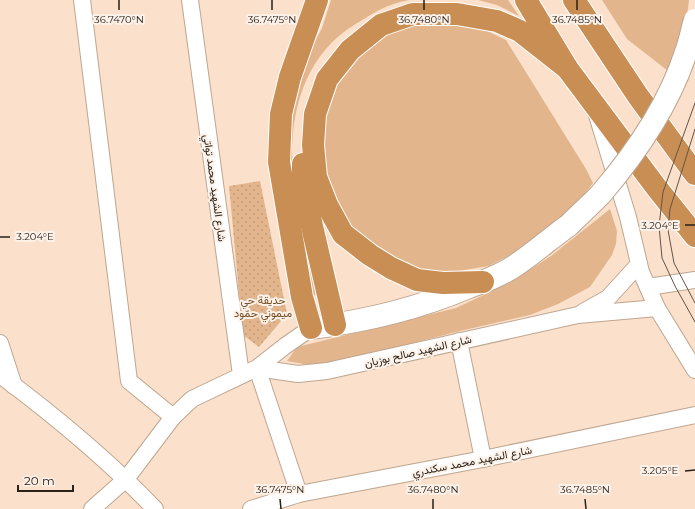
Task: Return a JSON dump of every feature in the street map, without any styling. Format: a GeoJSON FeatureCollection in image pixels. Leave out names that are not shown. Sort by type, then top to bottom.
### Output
{"type":"FeatureCollection","features":[{"type":"Feature","properties":{"kind":"highway"},"geometry":{"type":"LineString","coordinates":[[311,328],[300,290],[279,162],[281,114],[290,77],[317,0]]}},
{"type":"Feature","properties":{"kind":"highway"},"geometry":{"type":"LineString","coordinates":[[526,0],[567,68],[656,187],[695,236]]}},
{"type":"Feature","properties":{"kind":"highway"},"geometry":{"type":"LineString","coordinates":[[574,0],[638,96],[695,174]]}},
{"type":"Feature","properties":{"kind":"highway"},"geometry":{"type":"LineString","coordinates":[[335,325],[303,180],[302,151],[327,79],[350,50],[381,26],[412,14],[457,14],[496,21],[520,31],[567,68]]}},
{"type":"Feature","properties":{"kind":"highway"},"geometry":{"type":"LineString","coordinates":[[315,114],[313,145],[316,177],[327,205],[343,234],[370,255],[391,268],[417,280],[442,283],[483,282]]}},
{"type":"Feature","properties":{"kind":"main road"},"geometry":{"type":"LineString","coordinates":[[311,328],[373,318],[410,309],[483,282],[515,266],[569,225],[599,196],[629,159],[650,128],[671,88],[686,52],[695,20]]}},
{"type":"Feature","properties":{"kind":"street"},"geometry":{"type":"LineString","coordinates":[[82,0],[129,381],[173,417]]}},
{"type":"Feature","properties":{"kind":"street","name":"شارع الشهيد محمد تواتي"},"geometry":{"type":"LineString","coordinates":[[190,0],[241,375]]}},
{"type":"Feature","properties":{"kind":"street"},"geometry":{"type":"LineString","coordinates":[[594,104],[628,217],[641,272],[657,308],[695,370]]}},
{"type":"Feature","properties":{"kind":"street","name":"شارع الشهيد صالح بوزيان"},"geometry":{"type":"LineString","coordinates":[[578,315],[608,298],[639,264]]}},
{"type":"Feature","properties":{"kind":"street"},"geometry":{"type":"LineString","coordinates":[[648,287],[695,280]]}},
{"type":"Feature","properties":{"kind":"street","name":"شارع الشهيد صالح بوزيان"},"geometry":{"type":"LineString","coordinates":[[257,368],[298,374],[327,371],[578,315],[657,308]]}},
{"type":"Feature","properties":{"kind":"street"},"geometry":{"type":"LineString","coordinates":[[92,509],[126,479],[173,417],[192,399],[257,368],[311,328]]}},
{"type":"Feature","properties":{"kind":"street"},"geometry":{"type":"LineString","coordinates":[[458,341],[482,459]]}},
{"type":"Feature","properties":{"kind":"street"},"geometry":{"type":"LineString","coordinates":[[0,343],[14,386]]}},
{"type":"Feature","properties":{"kind":"street"},"geometry":{"type":"LineString","coordinates":[[257,368],[299,494]]}},
{"type":"Feature","properties":{"kind":"street"},"geometry":{"type":"LineString","coordinates":[[0,375],[36,403],[126,479],[155,509]]}},
{"type":"Feature","properties":{"kind":"street","name":"شارع الشهيد محمد سكندري"},"geometry":{"type":"LineString","coordinates":[[251,509],[299,494],[482,459],[695,415]]}},
{"type":"Feature","properties":{"kind":"green space"},"geometry":{"type":"Polygon","coordinates":[[[331,0],[409,0],[380,10],[338,36],[315,64],[306,81],[300,98],[295,116],[292,155],[295,180],[316,295],[310,296],[290,184],[287,124],[310,51],[322,28],[331,0]]]}},
{"type":"Feature","properties":{"kind":"green space"},"geometry":{"type":"Polygon","coordinates":[[[478,0],[508,0],[519,16],[497,5],[478,0]]]}},
{"type":"Feature","properties":{"kind":"green space"},"geometry":{"type":"Polygon","coordinates":[[[602,0],[689,0],[687,16],[668,71],[627,39],[602,0]]]}},
{"type":"Feature","properties":{"kind":"green space"},"geometry":{"type":"Polygon","coordinates":[[[430,19],[483,29],[506,40],[586,169],[593,183],[581,199],[533,241],[489,266],[452,272],[415,270],[354,238],[319,170],[327,88],[371,38],[430,19]]]}},
{"type":"Feature","properties":{"kind":"green space","name":"حديقة حي ميموني حمّود"},"geometry":{"type":"Polygon","coordinates":[[[260,181],[287,314],[259,347],[243,335],[229,186],[260,181]]]}},
{"type":"Feature","properties":{"kind":"green space"},"geometry":{"type":"Polygon","coordinates":[[[610,209],[617,231],[616,244],[612,255],[590,287],[558,304],[530,315],[335,362],[309,365],[287,361],[297,347],[456,308],[511,282],[551,256],[610,209]]]}},
{"type":"Feature","properties":{"kind":"tram line"},"geometry":{"type":"LineString","coordinates":[[695,103],[663,192],[659,226],[662,258],[675,286],[695,322]]}},
{"type":"Feature","properties":{"kind":"tram line"},"geometry":{"type":"LineString","coordinates":[[695,129],[670,209],[668,230],[674,263],[695,303]]}}]}
